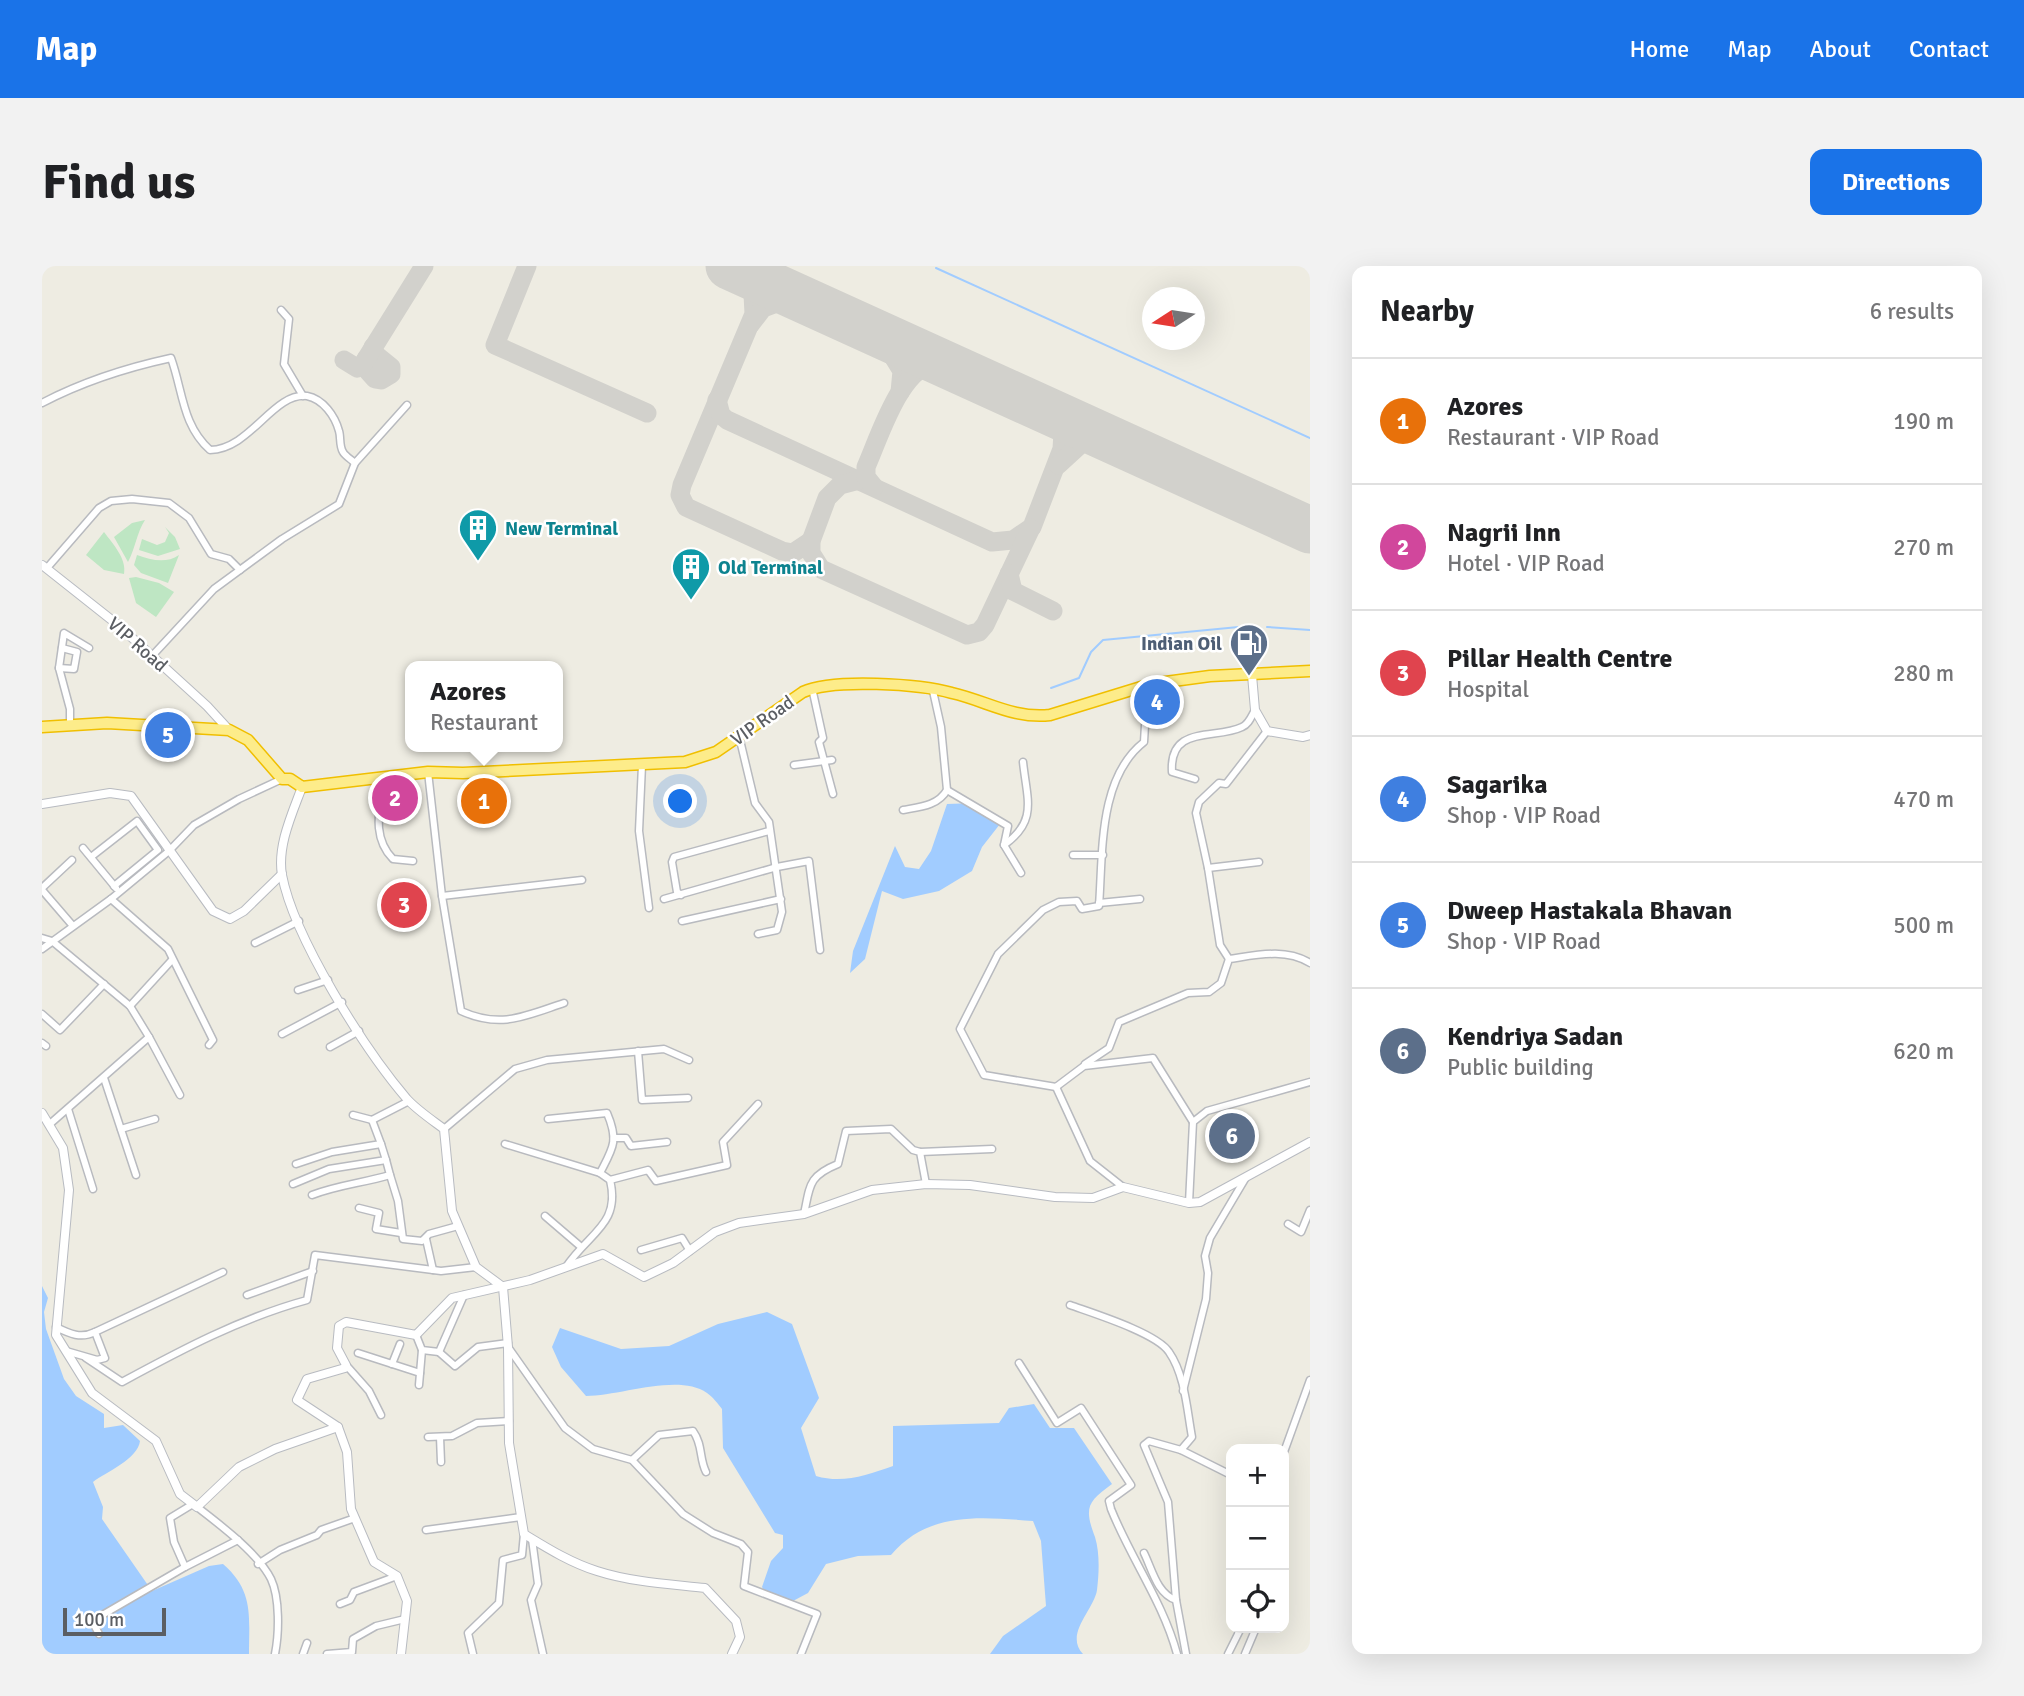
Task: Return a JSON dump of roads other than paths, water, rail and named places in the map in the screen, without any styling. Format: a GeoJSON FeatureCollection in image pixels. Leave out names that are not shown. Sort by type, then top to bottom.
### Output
{"type":"FeatureCollection","features":[{"type":"Feature","properties":{"kind":"highway","name":"VIP Road"},"geometry":{"type":"LineString","coordinates":[[229,730],[247,740],[282,779],[290,779],[302,787],[428,772],[463,774],[685,762],[716,752],[812,688],[838,684],[883,685],[952,692],[1013,715],[1034,717],[1051,715],[1141,687],[1210,676],[1310,671]]}},
{"type":"Feature","properties":{"kind":"highway"},"geometry":{"type":"LineString","coordinates":[[42,727],[70,724],[229,730]]}},
{"type":"Feature","properties":{"kind":"street"},"geometry":{"type":"LineString","coordinates":[[281,310],[289,319],[284,364],[303,396]]}},
{"type":"Feature","properties":{"kind":"street"},"geometry":{"type":"LineString","coordinates":[[42,403],[74,386],[116,370],[171,358],[182,405],[196,437],[210,450],[224,449],[239,443],[286,401],[303,396],[316,398],[330,412],[339,429],[342,451],[355,463]]}},
{"type":"Feature","properties":{"kind":"street"},"geometry":{"type":"LineString","coordinates":[[152,656],[214,589],[339,504],[355,463],[407,405]]}},
{"type":"Feature","properties":{"kind":"street"},"geometry":{"type":"LineString","coordinates":[[45,567],[99,508],[111,501],[132,499],[169,503],[189,518],[211,554],[229,559],[240,570]]}},
{"type":"Feature","properties":{"kind":"street","name":"VIP Road"},"geometry":{"type":"LineString","coordinates":[[45,567],[152,656],[229,730]]}},
{"type":"Feature","properties":{"kind":"street"},"geometry":{"type":"LineString","coordinates":[[70,724],[70,709],[59,668],[64,633],[89,648]]}},
{"type":"Feature","properties":{"kind":"street"},"geometry":{"type":"LineString","coordinates":[[59,668],[74,669],[78,652],[62,648]]}},
{"type":"Feature","properties":{"kind":"street"},"geometry":{"type":"LineString","coordinates":[[1252,675],[1255,710],[1267,731]]}},
{"type":"Feature","properties":{"kind":"street"},"geometry":{"type":"LineString","coordinates":[[1100,903],[1107,807],[1128,755],[1144,742],[1145,725],[1151,720],[1141,687]]}},
{"type":"Feature","properties":{"kind":"street"},"geometry":{"type":"LineString","coordinates":[[812,688],[823,738],[819,742],[828,760],[832,793]]}},
{"type":"Feature","properties":{"kind":"street"},"geometry":{"type":"LineString","coordinates":[[903,810],[931,804],[947,790],[933,691]]}},
{"type":"Feature","properties":{"kind":"street"},"geometry":{"type":"LineString","coordinates":[[1195,779],[1172,772],[1171,762],[1180,747],[1190,736],[1240,729],[1249,723],[1255,710]]}},
{"type":"Feature","properties":{"kind":"street"},"geometry":{"type":"LineString","coordinates":[[1267,731],[1303,737],[1310,735]]}},
{"type":"Feature","properties":{"kind":"street"},"geometry":{"type":"LineString","coordinates":[[1229,959],[1220,945],[1196,813],[1199,802],[1219,783],[1226,784],[1267,731]]}},
{"type":"Feature","properties":{"kind":"street"},"geometry":{"type":"LineString","coordinates":[[739,736],[755,803],[769,822],[781,899],[782,912],[777,929],[758,934]]}},
{"type":"Feature","properties":{"kind":"street"},"geometry":{"type":"LineString","coordinates":[[794,765],[828,760]]}},
{"type":"Feature","properties":{"kind":"street"},"geometry":{"type":"LineString","coordinates":[[1004,845],[1017,836],[1029,817],[1023,762]]}},
{"type":"Feature","properties":{"kind":"street"},"geometry":{"type":"LineString","coordinates":[[642,765],[639,831],[649,908]]}},
{"type":"Feature","properties":{"kind":"street"},"geometry":{"type":"LineString","coordinates":[[428,772],[442,896],[461,1011],[479,1019],[506,1022],[564,1003]]}},
{"type":"Feature","properties":{"kind":"street"},"geometry":{"type":"LineString","coordinates":[[383,778],[378,836],[383,849],[393,859],[413,860]]}},
{"type":"Feature","properties":{"kind":"street"},"geometry":{"type":"LineString","coordinates":[[42,949],[111,899],[169,851],[194,825],[239,799],[282,779]]}},
{"type":"Feature","properties":{"kind":"street"},"geometry":{"type":"LineString","coordinates":[[302,787],[286,831],[282,874],[308,945],[359,1031],[409,1101],[444,1129],[452,1210],[476,1267],[503,1287],[508,1345],[509,1443],[524,1534],[522,1555],[503,1560],[499,1603],[468,1633],[473,1654]]}},
{"type":"Feature","properties":{"kind":"street"},"geometry":{"type":"LineString","coordinates":[[947,790],[1009,826],[1004,845],[1021,873]]}},
{"type":"Feature","properties":{"kind":"street"},"geometry":{"type":"LineString","coordinates":[[42,804],[110,793],[131,796],[213,911],[230,919],[244,911],[282,874]]}},
{"type":"Feature","properties":{"kind":"street"},"geometry":{"type":"LineString","coordinates":[[91,858],[137,821],[158,850],[114,886]]}},
{"type":"Feature","properties":{"kind":"street"},"geometry":{"type":"LineString","coordinates":[[681,895],[677,892],[673,873],[674,857],[769,831]]}},
{"type":"Feature","properties":{"kind":"street"},"geometry":{"type":"LineString","coordinates":[[83,848],[119,892]]}},
{"type":"Feature","properties":{"kind":"street"},"geometry":{"type":"LineString","coordinates":[[1073,855],[1103,855]]}},
{"type":"Feature","properties":{"kind":"street"},"geometry":{"type":"LineString","coordinates":[[72,860],[42,889],[73,926]]}},
{"type":"Feature","properties":{"kind":"street"},"geometry":{"type":"LineString","coordinates":[[664,899],[776,867],[809,861],[820,950]]}},
{"type":"Feature","properties":{"kind":"street"},"geometry":{"type":"LineString","coordinates":[[1208,868],[1259,862]]}},
{"type":"Feature","properties":{"kind":"street"},"geometry":{"type":"LineString","coordinates":[[442,896],[582,880]]}},
{"type":"Feature","properties":{"kind":"street"},"geometry":{"type":"LineString","coordinates":[[111,899],[168,949],[213,1040],[209,1045]]}},
{"type":"Feature","properties":{"kind":"street"},"geometry":{"type":"LineString","coordinates":[[681,921],[781,899]]}},
{"type":"Feature","properties":{"kind":"street"},"geometry":{"type":"LineString","coordinates":[[1140,899],[1100,903],[1099,906],[1082,909],[1077,901],[1059,902],[1043,910],[998,954],[960,1029],[984,1075],[1056,1087],[1109,1048],[1119,1022],[1188,993],[1209,992],[1221,983],[1229,959]]}},
{"type":"Feature","properties":{"kind":"street"},"geometry":{"type":"LineString","coordinates":[[255,943],[299,921]]}},
{"type":"Feature","properties":{"kind":"street"},"geometry":{"type":"LineString","coordinates":[[42,938],[52,941],[130,1006],[180,1095]]}},
{"type":"Feature","properties":{"kind":"street"},"geometry":{"type":"LineString","coordinates":[[1229,959],[1267,953],[1297,956],[1310,963]]}},
{"type":"Feature","properties":{"kind":"street"},"geometry":{"type":"LineString","coordinates":[[130,1006],[172,960]]}},
{"type":"Feature","properties":{"kind":"street"},"geometry":{"type":"LineString","coordinates":[[298,990],[328,980]]}},
{"type":"Feature","properties":{"kind":"street"},"geometry":{"type":"LineString","coordinates":[[42,1014],[60,1030],[104,984]]}},
{"type":"Feature","properties":{"kind":"street"},"geometry":{"type":"LineString","coordinates":[[282,1034],[342,1002]]}},
{"type":"Feature","properties":{"kind":"street"},"geometry":{"type":"LineString","coordinates":[[330,1047],[359,1031]]}},
{"type":"Feature","properties":{"kind":"street"},"geometry":{"type":"LineString","coordinates":[[51,1123],[149,1037]]}},
{"type":"Feature","properties":{"kind":"street"},"geometry":{"type":"LineString","coordinates":[[444,1129],[516,1069],[547,1060],[664,1049],[689,1060]]}},
{"type":"Feature","properties":{"kind":"street"},"geometry":{"type":"LineString","coordinates":[[638,1051],[642,1100],[688,1098]]}},
{"type":"Feature","properties":{"kind":"street"},"geometry":{"type":"LineString","coordinates":[[1084,1066],[1153,1058],[1193,1122],[1189,1203]]}},
{"type":"Feature","properties":{"kind":"street"},"geometry":{"type":"LineString","coordinates":[[104,1078],[136,1175]]}},
{"type":"Feature","properties":{"kind":"street"},"geometry":{"type":"LineString","coordinates":[[1193,1122],[1207,1111],[1310,1082]]}},
{"type":"Feature","properties":{"kind":"street"},"geometry":{"type":"LineString","coordinates":[[1056,1087],[1090,1161],[1123,1187],[1189,1203],[1200,1202],[1310,1142]]}},
{"type":"Feature","properties":{"kind":"street"},"geometry":{"type":"LineString","coordinates":[[353,1115],[372,1120],[409,1101]]}},
{"type":"Feature","properties":{"kind":"street"},"geometry":{"type":"LineString","coordinates":[[610,1180],[648,1170],[656,1181],[727,1165],[723,1142],[758,1104]]}},
{"type":"Feature","properties":{"kind":"street"},"geometry":{"type":"LineString","coordinates":[[68,1109],[93,1189]]}},
{"type":"Feature","properties":{"kind":"street"},"geometry":{"type":"LineString","coordinates":[[548,1119],[607,1113],[615,1149],[600,1173]]}},
{"type":"Feature","properties":{"kind":"street"},"geometry":{"type":"LineString","coordinates":[[42,1114],[51,1123],[63,1148],[69,1190],[55,1335],[92,1393],[156,1441],[180,1494],[238,1540],[271,1579],[280,1631],[275,1654]]}},
{"type":"Feature","properties":{"kind":"street"},"geometry":{"type":"LineString","coordinates":[[121,1129],[155,1119]]}},
{"type":"Feature","properties":{"kind":"street"},"geometry":{"type":"LineString","coordinates":[[372,1120],[398,1201],[403,1239],[426,1240]]}},
{"type":"Feature","properties":{"kind":"street"},"geometry":{"type":"LineString","coordinates":[[804,1214],[810,1185],[816,1174],[838,1164],[846,1131],[891,1129],[913,1150],[920,1152],[992,1149]]}},
{"type":"Feature","properties":{"kind":"street"},"geometry":{"type":"LineString","coordinates":[[614,1138],[626,1138],[631,1146],[667,1142]]}},
{"type":"Feature","properties":{"kind":"street"},"geometry":{"type":"LineString","coordinates":[[296,1164],[332,1152],[381,1144]]}},
{"type":"Feature","properties":{"kind":"street"},"geometry":{"type":"LineString","coordinates":[[505,1144],[600,1173],[610,1180],[614,1204],[611,1215],[580,1246],[566,1267]]}},
{"type":"Feature","properties":{"kind":"street"},"geometry":{"type":"LineString","coordinates":[[920,1152],[926,1184]]}},
{"type":"Feature","properties":{"kind":"street"},"geometry":{"type":"LineString","coordinates":[[293,1184],[329,1169],[386,1160]]}},
{"type":"Feature","properties":{"kind":"street"},"geometry":{"type":"LineString","coordinates":[[312,1195],[337,1185],[363,1183],[390,1175]]}},
{"type":"Feature","properties":{"kind":"street"},"geometry":{"type":"LineString","coordinates":[[1183,1391],[1206,1299],[1209,1273],[1205,1256],[1210,1237],[1245,1177]]}},
{"type":"Feature","properties":{"kind":"street"},"geometry":{"type":"LineString","coordinates":[[416,1335],[452,1298],[503,1287],[603,1254],[644,1277],[673,1263],[715,1232],[739,1223],[804,1214],[872,1190],[926,1184],[971,1185],[1055,1197],[1093,1198],[1123,1187]]}},
{"type":"Feature","properties":{"kind":"street"},"geometry":{"type":"LineString","coordinates":[[359,1208],[379,1213],[376,1229],[401,1233]]}},
{"type":"Feature","properties":{"kind":"street"},"geometry":{"type":"LineString","coordinates":[[1288,1224],[1301,1232],[1310,1210]]}},
{"type":"Feature","properties":{"kind":"street"},"geometry":{"type":"LineString","coordinates":[[545,1216],[580,1246]]}},
{"type":"Feature","properties":{"kind":"street"},"geometry":{"type":"LineString","coordinates":[[433,1270],[426,1240],[429,1234],[458,1226]]}},
{"type":"Feature","properties":{"kind":"street"},"geometry":{"type":"LineString","coordinates":[[641,1250],[682,1238],[690,1251]]}},
{"type":"Feature","properties":{"kind":"street"},"geometry":{"type":"LineString","coordinates":[[66,1351],[86,1358],[122,1382],[190,1344],[275,1308],[307,1300],[315,1255],[433,1270],[476,1267]]}},
{"type":"Feature","properties":{"kind":"street"},"geometry":{"type":"LineString","coordinates":[[247,1295],[313,1271]]}},
{"type":"Feature","properties":{"kind":"street"},"geometry":{"type":"LineString","coordinates":[[56,1327],[72,1335],[87,1336],[223,1272]]}},
{"type":"Feature","properties":{"kind":"street"},"geometry":{"type":"LineString","coordinates":[[439,1352],[464,1296]]}},
{"type":"Feature","properties":{"kind":"street"},"geometry":{"type":"LineString","coordinates":[[1070,1305],[1116,1320],[1168,1349],[1183,1391],[1192,1437],[1181,1450]]}},
{"type":"Feature","properties":{"kind":"street"},"geometry":{"type":"LineString","coordinates":[[381,1415],[369,1391],[346,1365],[337,1348],[339,1326],[346,1322],[416,1335]]}},
{"type":"Feature","properties":{"kind":"street"},"geometry":{"type":"LineString","coordinates":[[86,1358],[105,1358],[96,1332]]}},
{"type":"Feature","properties":{"kind":"street"},"geometry":{"type":"LineString","coordinates":[[416,1335],[422,1350],[419,1385]]}},
{"type":"Feature","properties":{"kind":"street"},"geometry":{"type":"LineString","coordinates":[[392,1364],[400,1344]]}},
{"type":"Feature","properties":{"kind":"street"},"geometry":{"type":"LineString","coordinates":[[422,1350],[439,1352],[455,1366],[478,1347],[508,1345]]}},
{"type":"Feature","properties":{"kind":"street"},"geometry":{"type":"LineString","coordinates":[[508,1345],[565,1428],[593,1449],[632,1460],[683,1514],[713,1533],[741,1544],[748,1552],[744,1586],[817,1614],[801,1654]]}},
{"type":"Feature","properties":{"kind":"street"},"geometry":{"type":"LineString","coordinates":[[358,1353],[420,1373]]}},
{"type":"Feature","properties":{"kind":"street"},"geometry":{"type":"LineString","coordinates":[[1019,1363],[1057,1423],[1081,1408],[1131,1485],[1109,1501],[1111,1510],[1160,1606],[1177,1654]]}},
{"type":"Feature","properties":{"kind":"street"},"geometry":{"type":"LineString","coordinates":[[346,1365],[307,1379],[298,1400],[338,1427],[347,1452],[351,1509],[374,1562],[397,1576],[407,1601],[401,1654]]}},
{"type":"Feature","properties":{"kind":"street"},"geometry":{"type":"LineString","coordinates":[[1287,1444],[1310,1380]]}},
{"type":"Feature","properties":{"kind":"street"},"geometry":{"type":"LineString","coordinates":[[428,1437],[452,1436],[477,1423],[509,1421]]}},
{"type":"Feature","properties":{"kind":"street"},"geometry":{"type":"LineString","coordinates":[[185,1567],[174,1542],[170,1518],[195,1505],[239,1467],[275,1449],[338,1427]]}},
{"type":"Feature","properties":{"kind":"street"},"geometry":{"type":"LineString","coordinates":[[632,1460],[659,1435],[693,1432],[701,1444],[701,1461],[706,1472]]}},
{"type":"Feature","properties":{"kind":"street"},"geometry":{"type":"LineString","coordinates":[[440,1437],[441,1462]]}},
{"type":"Feature","properties":{"kind":"street"},"geometry":{"type":"LineString","coordinates":[[1186,1654],[1176,1600],[1168,1502],[1144,1445],[1149,1441],[1181,1450],[1226,1472]]}},
{"type":"Feature","properties":{"kind":"street"},"geometry":{"type":"LineString","coordinates":[[426,1530],[521,1517]]}},
{"type":"Feature","properties":{"kind":"street"},"geometry":{"type":"LineString","coordinates":[[258,1564],[280,1550],[317,1535],[321,1530],[355,1518]]}},
{"type":"Feature","properties":{"kind":"street"},"geometry":{"type":"LineString","coordinates":[[524,1534],[597,1571],[651,1582],[705,1588],[736,1622],[740,1637],[732,1654]]}},
{"type":"Feature","properties":{"kind":"street"},"geometry":{"type":"LineString","coordinates":[[532,1539],[538,1584],[531,1600],[543,1654]]}},
{"type":"Feature","properties":{"kind":"street"},"geometry":{"type":"LineString","coordinates":[[99,1634],[92,1621],[185,1567],[238,1540]]}},
{"type":"Feature","properties":{"kind":"street"},"geometry":{"type":"LineString","coordinates":[[1144,1552],[1160,1588],[1176,1600]]}},
{"type":"Feature","properties":{"kind":"street"},"geometry":{"type":"LineString","coordinates":[[340,1604],[350,1600],[354,1592],[397,1576]]}},
{"type":"Feature","properties":{"kind":"street"},"geometry":{"type":"LineString","coordinates":[[327,1654],[352,1652],[353,1640],[376,1626],[405,1619]]}},
{"type":"Feature","properties":{"kind":"street"},"geometry":{"type":"LineString","coordinates":[[1228,1654],[1238,1633]]}},
{"type":"Feature","properties":{"kind":"street"},"geometry":{"type":"LineString","coordinates":[[1245,1654],[1254,1633]]}},
{"type":"Feature","properties":{"kind":"street"},"geometry":{"type":"LineString","coordinates":[[303,1654],[307,1643]]}},
{"type":"Feature","properties":{"kind":"water"},"geometry":{"type":"Polygon","coordinates":[[[975,803],[1000,824],[982,847],[972,871],[939,891],[903,899],[882,891],[865,959],[850,973],[853,951],[895,846],[905,867],[919,869],[931,851],[947,804],[975,803]]]}},
{"type":"Feature","properties":{"kind":"water"},"geometry":{"type":"Polygon","coordinates":[[[42,1286],[48,1298],[44,1312],[46,1329],[64,1379],[76,1396],[104,1414],[104,1428],[123,1425],[140,1441],[134,1454],[93,1482],[103,1507],[102,1519],[152,1591],[209,1566],[223,1564],[233,1574],[245,1594],[249,1616],[249,1654],[42,1654],[42,1286]]]}},
{"type":"Feature","properties":{"kind":"water"},"geometry":{"type":"Polygon","coordinates":[[[767,1312],[792,1324],[819,1398],[801,1428],[816,1476],[845,1479],[893,1466],[893,1426],[999,1423],[1009,1408],[1034,1404],[1050,1428],[1074,1428],[1112,1484],[1097,1496],[1090,1506],[1099,1570],[1095,1598],[1078,1630],[1078,1646],[1083,1654],[990,1654],[1003,1636],[1046,1606],[1041,1541],[1033,1521],[975,1518],[938,1524],[921,1531],[891,1555],[858,1556],[826,1564],[808,1593],[793,1601],[765,1592],[762,1587],[771,1561],[783,1548],[783,1535],[775,1533],[723,1448],[722,1409],[707,1393],[695,1387],[681,1385],[586,1396],[561,1367],[552,1347],[560,1328],[621,1349],[669,1346],[718,1324],[767,1312]]]}},
{"type":"Feature","properties":{"kind":"waterway"},"geometry":{"type":"LineString","coordinates":[[936,268],[1310,438]]}},
{"type":"Feature","properties":{"kind":"waterway"},"geometry":{"type":"LineString","coordinates":[[1051,688],[1079,678],[1091,652],[1103,640],[1249,626]]}},
{"type":"Feature","properties":{"kind":"waterway"},"geometry":{"type":"LineString","coordinates":[[1267,627],[1310,630]]}},
{"type":"Feature","properties":{"kind":"place","name":"New Terminal"},"geometry":{"type":"Point","coordinates":[478,562]}},
{"type":"Feature","properties":{"kind":"place","name":"Old Terminal"},"geometry":{"type":"Point","coordinates":[691,601]}},
{"type":"Feature","properties":{"kind":"place","name":"Indian Oil"},"geometry":{"type":"Point","coordinates":[1249,677]}},
{"type":"Feature","properties":{"kind":"place","name":"Sagarika"},"geometry":{"type":"Point","coordinates":[1157,702]}},
{"type":"Feature","properties":{"kind":"place","name":"Dweep Hastakala Bhavan"},"geometry":{"type":"Point","coordinates":[168,735]}},
{"type":"Feature","properties":{"kind":"place","name":"Nagrii Inn"},"geometry":{"type":"Point","coordinates":[395,798]}},
{"type":"Feature","properties":{"kind":"place","name":"Azores"},"geometry":{"type":"Point","coordinates":[484,801]}},
{"type":"Feature","properties":{"kind":"place","name":"Pillar Health Centre"},"geometry":{"type":"Point","coordinates":[404,905]}},
{"type":"Feature","properties":{"kind":"place","name":"Kendriya Sadan"},"geometry":{"type":"Point","coordinates":[1232,1136]}}]}
